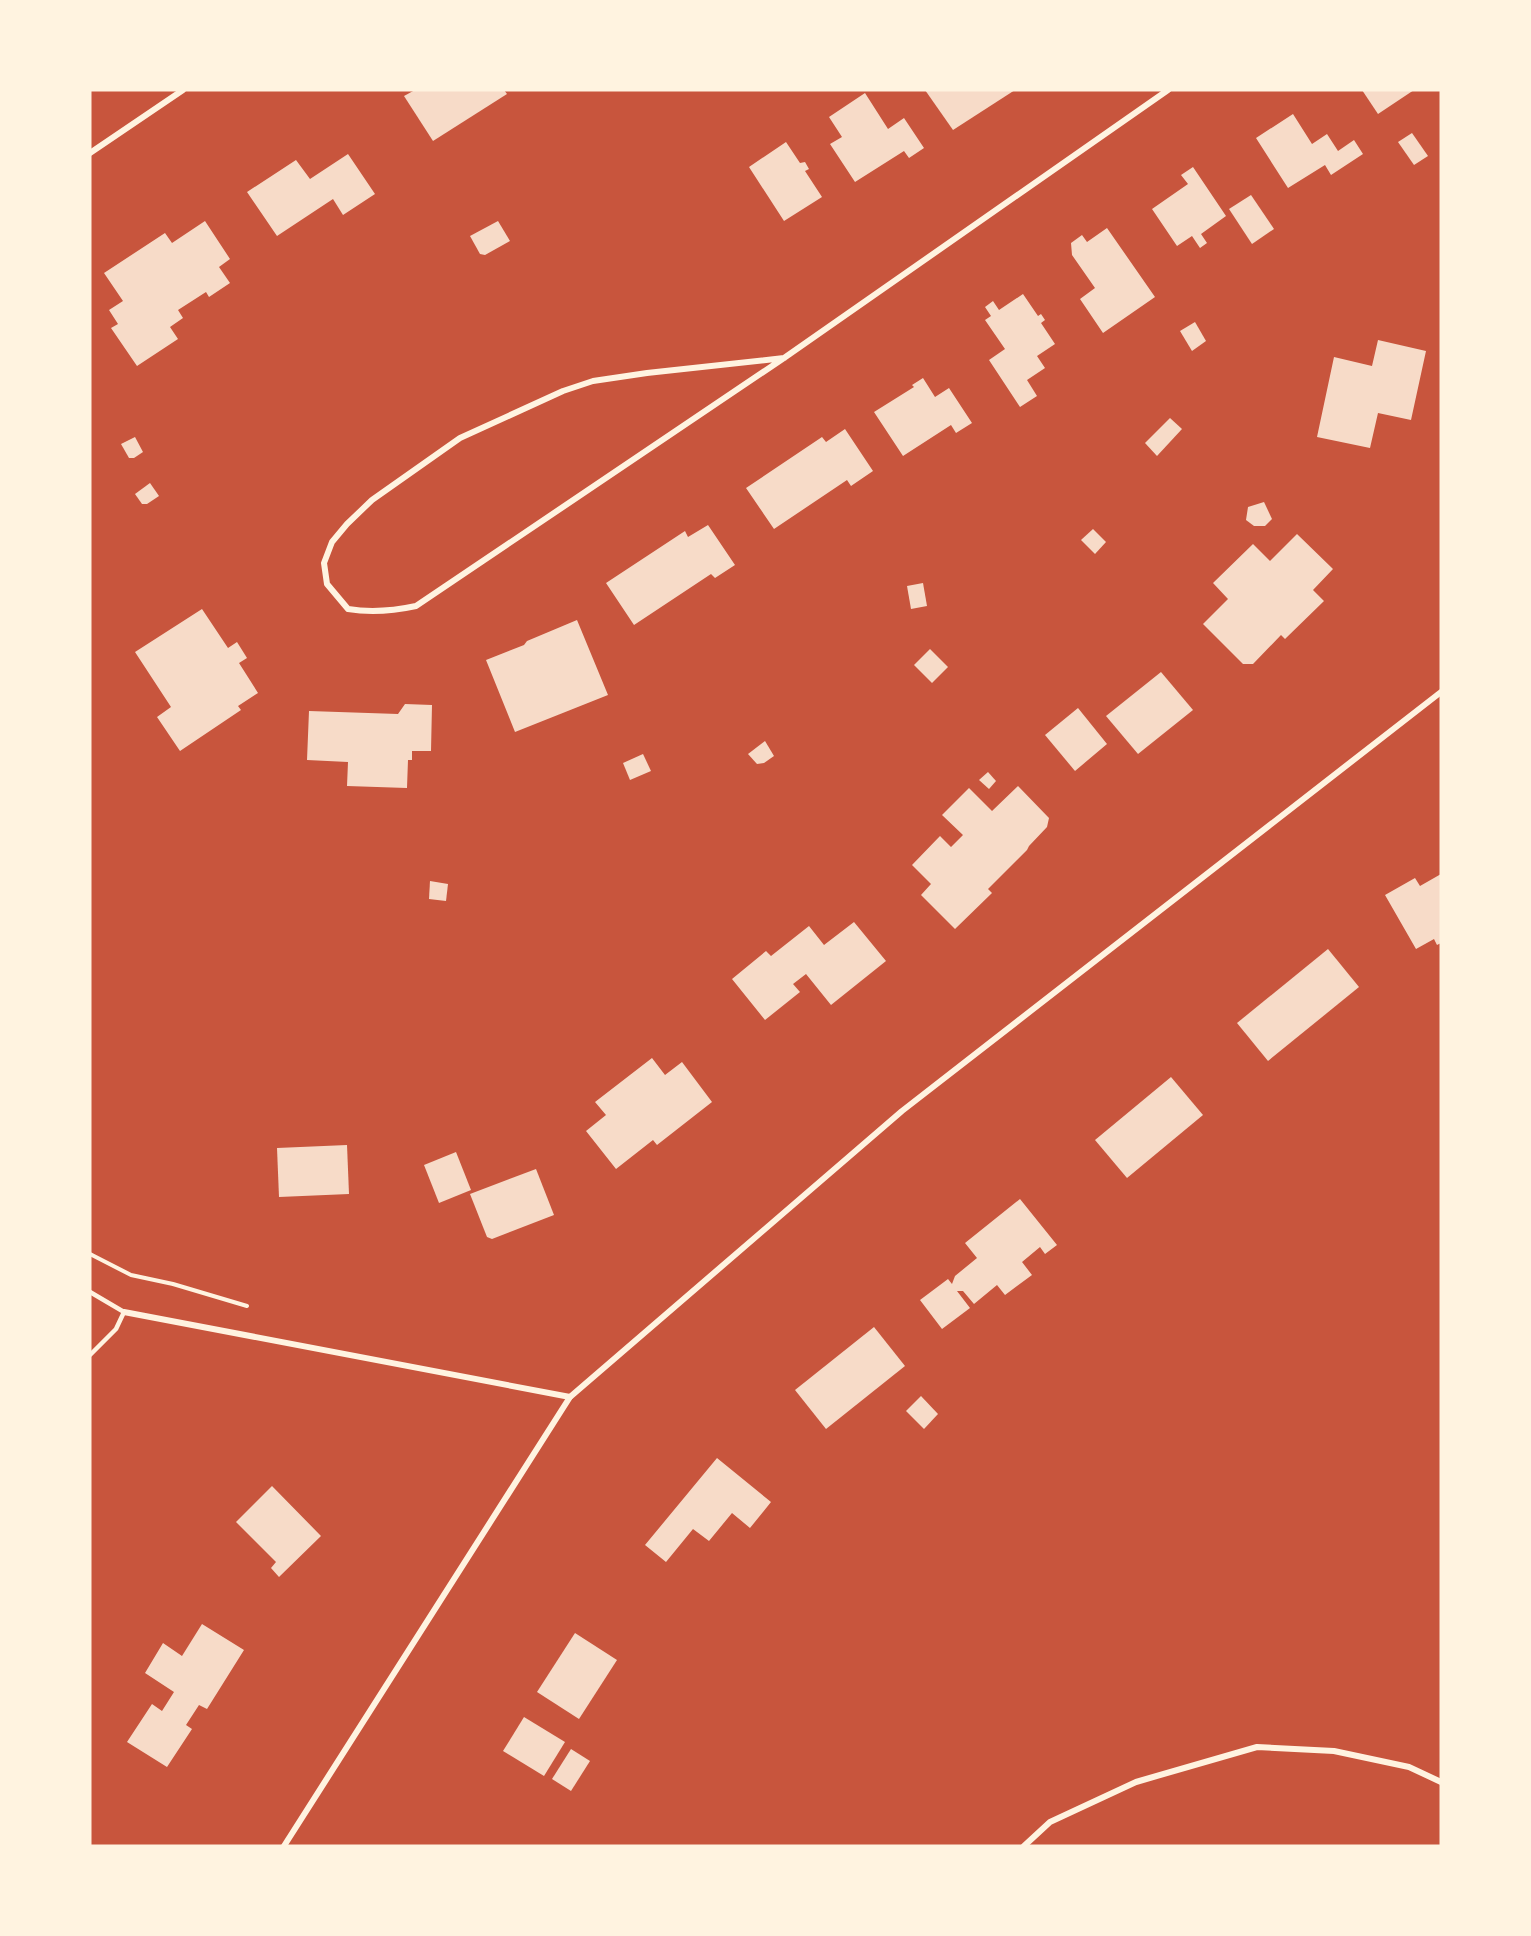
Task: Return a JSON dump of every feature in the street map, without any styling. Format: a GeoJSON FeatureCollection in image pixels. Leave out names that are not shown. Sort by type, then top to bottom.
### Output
{"type":"FeatureCollection","features":[{"type":"Feature","properties":{"kind":"street"},"geometry":{"type":"LineString","coordinates":[[90,153],[183,90]]}},
{"type":"Feature","properties":{"kind":"street"},"geometry":{"type":"LineString","coordinates":[[784,358],[593,381],[563,391],[460,438],[372,500],[347,524],[332,542],[324,563],[327,584],[348,609],[370,612],[393,611],[416,606],[784,358],[1168,90]]}},
{"type":"Feature","properties":{"kind":"street"},"geometry":{"type":"LineString","coordinates":[[284,1846],[570,1397],[902,1111],[1441,692]]}},
{"type":"Feature","properties":{"kind":"street"},"geometry":{"type":"LineString","coordinates":[[124,1312],[570,1397]]}},
{"type":"Feature","properties":{"kind":"street"},"geometry":{"type":"LineString","coordinates":[[1024,1846],[1050,1822],[1136,1782],[1257,1747],[1334,1751],[1409,1767],[1441,1782]]}},
{"type":"Feature","properties":{"kind":"lane"},"geometry":{"type":"LineString","coordinates":[[90,1293],[124,1312],[116,1329],[90,1355]]}},
{"type":"Feature","properties":{"kind":"path"},"geometry":{"type":"LineString","coordinates":[[90,1254],[131,1275],[173,1284],[247,1306]]}},
{"type":"Feature","properties":{"kind":"building"},"geometry":{"type":"Polygon","coordinates":[[[415,90],[504,90],[507,94],[433,141],[404,96],[415,90]]]}},
{"type":"Feature","properties":{"kind":"building"},"geometry":{"type":"Polygon","coordinates":[[[925,90],[1015,90],[953,130],[925,90]]]}},
{"type":"Feature","properties":{"kind":"building"},"geometry":{"type":"Polygon","coordinates":[[[1362,90],[1414,90],[1378,114],[1362,90]]]}},
{"type":"Feature","properties":{"kind":"building"},"geometry":{"type":"Polygon","coordinates":[[[865,93],[888,129],[904,118],[924,148],[909,158],[904,151],[855,182],[830,144],[842,137],[829,117],[865,93]]]}},
{"type":"Feature","properties":{"kind":"building"},"geometry":{"type":"Polygon","coordinates":[[[1293,114],[1312,144],[1327,134],[1338,151],[1354,140],[1363,154],[1331,175],[1325,165],[1288,188],[1256,138],[1293,114]]]}},
{"type":"Feature","properties":{"kind":"building"},"geometry":{"type":"Polygon","coordinates":[[[1412,133],[1428,156],[1414,165],[1398,142],[1412,133]]]}},
{"type":"Feature","properties":{"kind":"building"},"geometry":{"type":"Polygon","coordinates":[[[786,142],[800,163],[805,162],[809,169],[805,171],[822,197],[784,221],[749,167],[786,142]]]}},
{"type":"Feature","properties":{"kind":"building"},"geometry":{"type":"Polygon","coordinates":[[[348,154],[375,194],[343,215],[333,199],[277,236],[247,192],[296,160],[310,179],[348,154]]]}},
{"type":"Feature","properties":{"kind":"building"},"geometry":{"type":"Polygon","coordinates":[[[1193,167],[1226,216],[1201,234],[1207,243],[1200,248],[1192,236],[1177,246],[1152,209],[1188,184],[1181,175],[1193,167]]]}},
{"type":"Feature","properties":{"kind":"building"},"geometry":{"type":"Polygon","coordinates":[[[1251,195],[1274,229],[1252,244],[1229,209],[1251,195]]]}},
{"type":"Feature","properties":{"kind":"building"},"geometry":{"type":"Polygon","coordinates":[[[205,221],[230,259],[219,267],[230,283],[209,297],[206,292],[178,310],[183,318],[170,327],[178,339],[137,366],[111,328],[118,324],[109,310],[123,301],[104,273],[165,233],[172,243],[205,221]]]}},
{"type":"Feature","properties":{"kind":"building"},"geometry":{"type":"Polygon","coordinates":[[[498,221],[510,241],[485,255],[480,254],[470,236],[498,221]]]}},
{"type":"Feature","properties":{"kind":"building"},"geometry":{"type":"Polygon","coordinates":[[[1107,228],[1155,297],[1103,333],[1080,299],[1095,288],[1072,255],[1071,243],[1082,235],[1087,242],[1107,228]]]}},
{"type":"Feature","properties":{"kind":"building"},"geometry":{"type":"Polygon","coordinates":[[[1023,294],[1038,316],[1041,314],[1045,320],[1041,323],[1055,344],[1037,356],[1045,368],[1027,380],[1037,396],[1020,407],[989,360],[1005,349],[985,320],[991,316],[985,307],[993,301],[999,310],[1023,294]]]}},
{"type":"Feature","properties":{"kind":"building"},"geometry":{"type":"Polygon","coordinates":[[[1195,322],[1206,341],[1192,351],[1180,331],[1195,322]]]}},
{"type":"Feature","properties":{"kind":"building"},"geometry":{"type":"Polygon","coordinates":[[[1378,340],[1426,351],[1411,420],[1378,413],[1370,448],[1317,437],[1334,357],[1372,366],[1378,340]]]}},
{"type":"Feature","properties":{"kind":"building"},"geometry":{"type":"Polygon","coordinates":[[[923,378],[935,397],[949,388],[972,423],[956,433],[951,425],[903,456],[874,412],[914,387],[912,385],[923,378]]]}},
{"type":"Feature","properties":{"kind":"building"},"geometry":{"type":"Polygon","coordinates":[[[1170,418],[1182,429],[1157,456],[1145,443],[1170,418]]]}},
{"type":"Feature","properties":{"kind":"building"},"geometry":{"type":"Polygon","coordinates":[[[845,429],[873,471],[851,486],[847,480],[774,529],[746,488],[822,437],[826,442],[845,429]]]}},
{"type":"Feature","properties":{"kind":"building"},"geometry":{"type":"Polygon","coordinates":[[[135,437],[143,452],[134,458],[129,458],[121,444],[135,437]]]}},
{"type":"Feature","properties":{"kind":"building"},"geometry":{"type":"Polygon","coordinates":[[[150,483],[159,496],[147,504],[142,504],[135,494],[150,483]]]}},
{"type":"Feature","properties":{"kind":"building"},"geometry":{"type":"Polygon","coordinates":[[[1264,502],[1272,519],[1265,526],[1254,526],[1246,520],[1248,507],[1264,502]]]}},
{"type":"Feature","properties":{"kind":"building"},"geometry":{"type":"Polygon","coordinates":[[[708,525],[735,565],[715,578],[711,574],[634,625],[606,583],[685,531],[688,537],[708,525]]]}},
{"type":"Feature","properties":{"kind":"building"},"geometry":{"type":"Polygon","coordinates":[[[1093,529],[1106,542],[1095,554],[1081,540],[1093,529]]]}},
{"type":"Feature","properties":{"kind":"building"},"geometry":{"type":"Polygon","coordinates":[[[1297,534],[1333,569],[1313,590],[1324,601],[1285,639],[1281,635],[1253,664],[1243,664],[1203,624],[1228,599],[1213,583],[1253,544],[1270,561],[1297,534]]]}},
{"type":"Feature","properties":{"kind":"building"},"geometry":{"type":"Polygon","coordinates":[[[923,583],[927,606],[911,609],[907,586],[923,583]]]}},
{"type":"Feature","properties":{"kind":"building"},"geometry":{"type":"Polygon","coordinates":[[[202,609],[228,648],[237,642],[247,658],[239,663],[258,693],[238,706],[241,710],[180,751],[157,717],[171,707],[135,652],[202,609]]]}},
{"type":"Feature","properties":{"kind":"building"},"geometry":{"type":"Polygon","coordinates":[[[577,620],[608,695],[515,732],[486,660],[577,620]]]}},
{"type":"Feature","properties":{"kind":"building"},"geometry":{"type":"Polygon","coordinates":[[[930,649],[948,667],[932,683],[914,665],[930,649]]]}},
{"type":"Feature","properties":{"kind":"building"},"geometry":{"type":"Polygon","coordinates":[[[1161,672],[1193,710],[1138,754],[1106,716],[1161,672]]]}},
{"type":"Feature","properties":{"kind":"building"},"geometry":{"type":"Polygon","coordinates":[[[405,704],[432,705],[431,751],[412,751],[412,760],[408,760],[407,788],[347,786],[348,762],[307,760],[309,711],[398,714],[405,704]]]}},
{"type":"Feature","properties":{"kind":"building"},"geometry":{"type":"Polygon","coordinates":[[[1078,708],[1107,744],[1075,771],[1045,735],[1078,708]]]}},
{"type":"Feature","properties":{"kind":"building"},"geometry":{"type":"Polygon","coordinates":[[[765,741],[774,756],[764,763],[757,764],[748,754],[765,741]]]}},
{"type":"Feature","properties":{"kind":"building"},"geometry":{"type":"Polygon","coordinates":[[[643,754],[651,771],[630,780],[623,763],[643,754]]]}},
{"type":"Feature","properties":{"kind":"building"},"geometry":{"type":"Polygon","coordinates":[[[988,772],[996,781],[989,789],[979,780],[988,772]]]}},
{"type":"Feature","properties":{"kind":"building"},"geometry":{"type":"Polygon","coordinates":[[[1018,786],[1049,818],[1047,827],[988,889],[992,893],[955,929],[921,895],[931,884],[912,865],[940,836],[951,847],[963,835],[942,815],[969,788],[992,811],[1018,786]]]}},
{"type":"Feature","properties":{"kind":"building"},"geometry":{"type":"Polygon","coordinates":[[[1441,874],[1441,943],[1437,945],[1434,939],[1416,949],[1385,895],[1415,878],[1420,886],[1441,874]]]}},
{"type":"Feature","properties":{"kind":"building"},"geometry":{"type":"Polygon","coordinates":[[[430,881],[448,884],[446,901],[429,899],[430,881]]]}},
{"type":"Feature","properties":{"kind":"building"},"geometry":{"type":"Polygon","coordinates":[[[854,922],[886,961],[831,1005],[806,974],[793,984],[800,992],[765,1020],[732,979],[766,951],[771,956],[809,926],[824,945],[854,922]]]}},
{"type":"Feature","properties":{"kind":"building"},"geometry":{"type":"Polygon","coordinates":[[[1328,949],[1359,987],[1268,1061],[1237,1023],[1328,949]]]}},
{"type":"Feature","properties":{"kind":"building"},"geometry":{"type":"Polygon","coordinates":[[[652,1058],[665,1075],[682,1062],[712,1102],[657,1145],[653,1140],[616,1169],[586,1131],[606,1115],[595,1102],[652,1058]]]}},
{"type":"Feature","properties":{"kind":"building"},"geometry":{"type":"Polygon","coordinates":[[[1171,1077],[1203,1115],[1127,1178],[1095,1140],[1171,1077]]]}},
{"type":"Feature","properties":{"kind":"building"},"geometry":{"type":"Polygon","coordinates":[[[347,1145],[349,1194],[279,1197],[277,1148],[347,1145]]]}},
{"type":"Feature","properties":{"kind":"building"},"geometry":{"type":"Polygon","coordinates":[[[456,1152],[471,1190],[439,1203],[424,1165],[456,1152]]]}},
{"type":"Feature","properties":{"kind":"building"},"geometry":{"type":"Polygon","coordinates":[[[536,1169],[554,1215],[492,1239],[487,1237],[470,1194],[536,1169]]]}},
{"type":"Feature","properties":{"kind":"building"},"geometry":{"type":"Polygon","coordinates":[[[1020,1199],[1057,1245],[1045,1254],[1040,1247],[1022,1262],[1032,1275],[1005,1295],[997,1285],[974,1304],[963,1291],[957,1291],[970,1308],[942,1329],[920,1300],[948,1279],[952,1284],[955,1276],[977,1258],[965,1243],[1020,1199]]]}},
{"type":"Feature","properties":{"kind":"building"},"geometry":{"type":"Polygon","coordinates":[[[874,1327],[905,1366],[826,1429],[795,1390],[874,1327]]]}},
{"type":"Feature","properties":{"kind":"building"},"geometry":{"type":"Polygon","coordinates":[[[921,1396],[938,1414],[924,1429],[906,1411],[921,1396]]]}},
{"type":"Feature","properties":{"kind":"building"},"geometry":{"type":"Polygon","coordinates":[[[717,1458],[771,1502],[750,1528],[732,1513],[709,1541],[693,1529],[666,1562],[645,1545],[717,1458]]]}},
{"type":"Feature","properties":{"kind":"building"},"geometry":{"type":"Polygon","coordinates":[[[272,1486],[321,1536],[279,1577],[271,1568],[276,1562],[236,1522],[272,1486]]]}},
{"type":"Feature","properties":{"kind":"building"},"geometry":{"type":"Polygon","coordinates":[[[202,1624],[244,1650],[207,1709],[199,1705],[186,1725],[192,1729],[167,1767],[127,1742],[152,1704],[162,1711],[174,1692],[145,1673],[163,1643],[182,1656],[202,1624]]]}},
{"type":"Feature","properties":{"kind":"building"},"geometry":{"type":"Polygon","coordinates":[[[575,1633],[617,1660],[579,1719],[537,1692],[575,1633]]]}},
{"type":"Feature","properties":{"kind":"building"},"geometry":{"type":"Polygon","coordinates":[[[524,1717],[565,1742],[544,1776],[503,1751],[524,1717]]]}},
{"type":"Feature","properties":{"kind":"building"},"geometry":{"type":"Polygon","coordinates":[[[571,1749],[590,1761],[571,1791],[552,1779],[571,1749]]]}}]}
